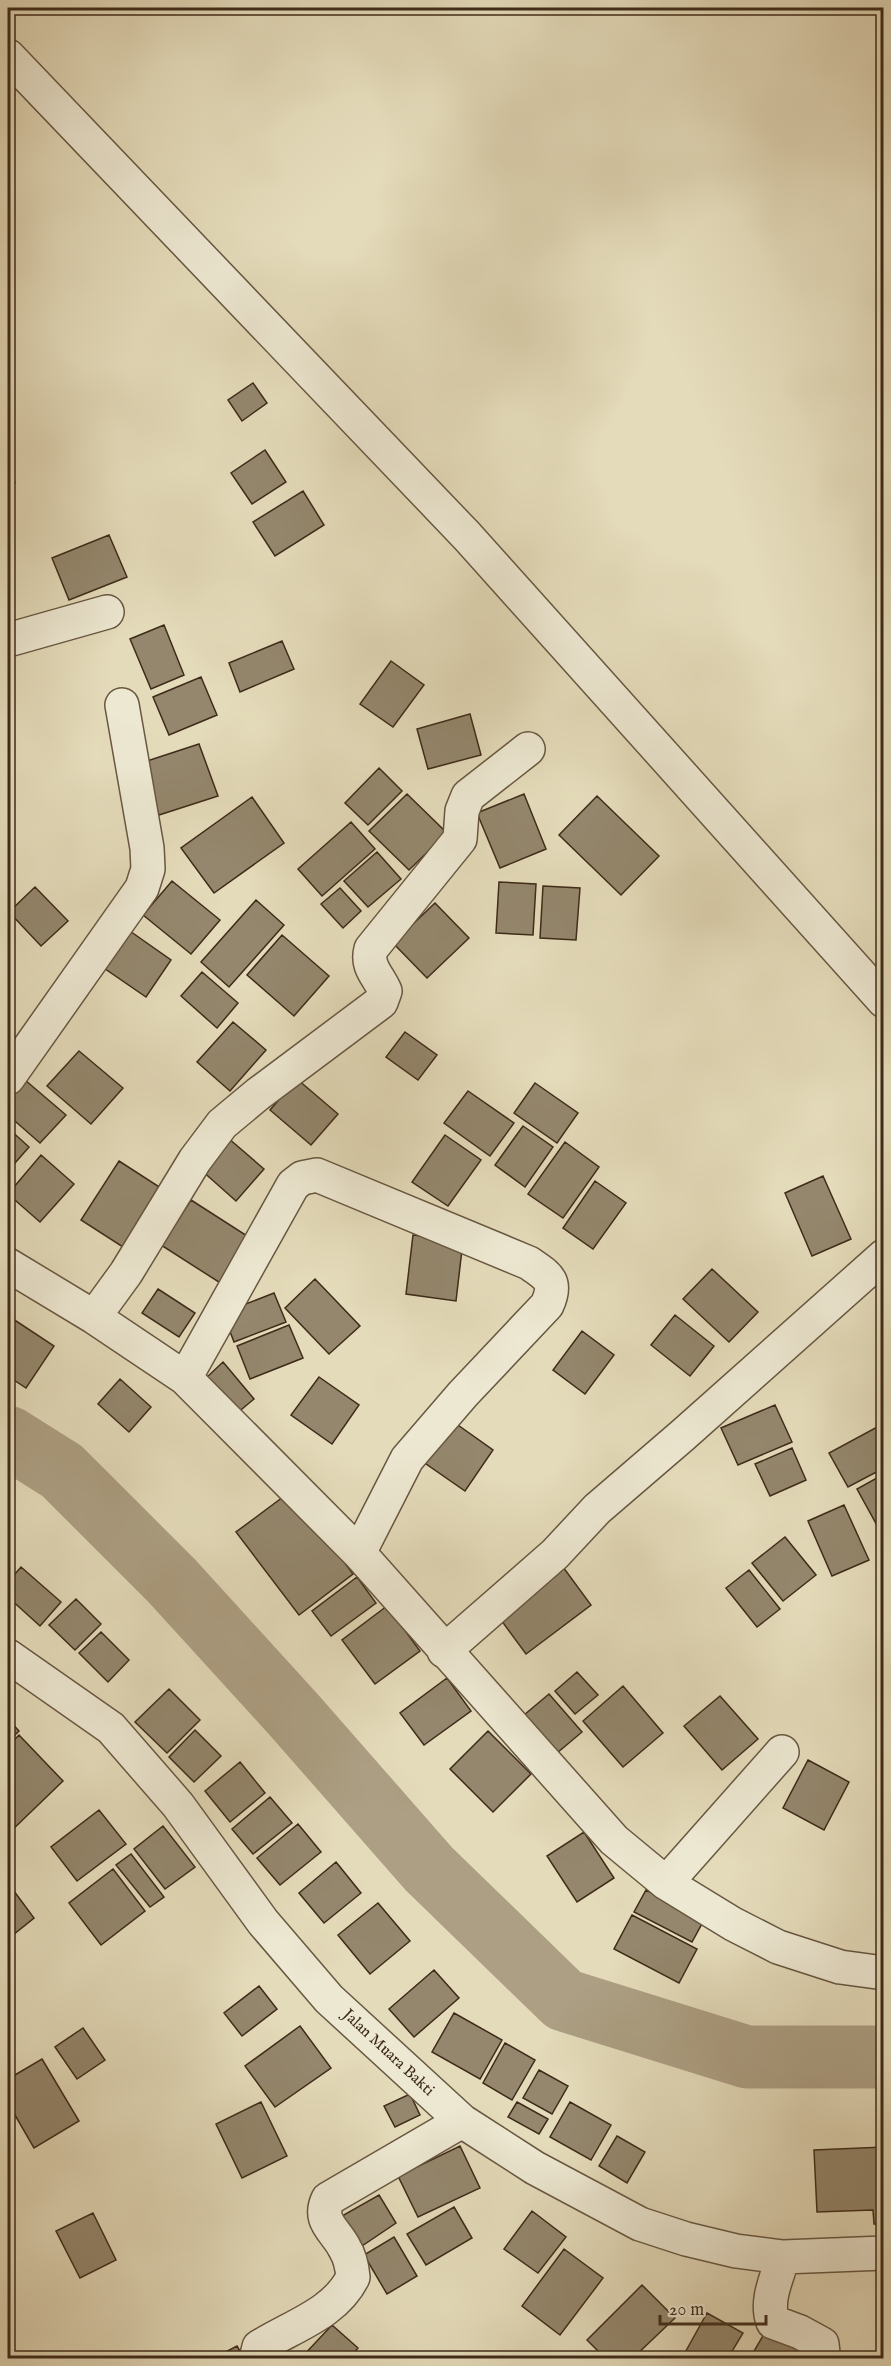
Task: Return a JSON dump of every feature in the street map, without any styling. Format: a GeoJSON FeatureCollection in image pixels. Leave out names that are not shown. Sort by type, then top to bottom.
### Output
{"type":"FeatureCollection","features":[{"type":"Feature","properties":{"kind":"street"},"geometry":{"type":"LineString","coordinates":[[8,56],[467,536],[884,1001]]}},
{"type":"Feature","properties":{"kind":"street"},"geometry":{"type":"LineString","coordinates":[[8,640],[107,612]]}},
{"type":"Feature","properties":{"kind":"street"},"geometry":{"type":"LineString","coordinates":[[8,1078],[142,888],[148,869],[147,848],[122,705]]}},
{"type":"Feature","properties":{"kind":"street"},"geometry":{"type":"LineString","coordinates":[[94,1317],[126,1273],[195,1160],[222,1124],[258,1094],[381,1002],[385,991],[370,964],[368,958],[371,949],[460,839],[462,811],[468,796],[528,749]]}},
{"type":"Feature","properties":{"kind":"street"},"geometry":{"type":"LineString","coordinates":[[185,1378],[293,1185],[309,1176],[317,1175],[529,1263],[547,1275],[553,1292],[547,1305],[463,1394],[407,1459],[359,1553]]}},
{"type":"Feature","properties":{"kind":"street"},"geometry":{"type":"LineString","coordinates":[[444,1651],[555,1554],[597,1509],[884,1256]]}},
{"type":"Feature","properties":{"kind":"street"},"geometry":{"type":"LineString","coordinates":[[8,1265],[94,1317],[185,1378],[359,1553],[614,1840],[666,1883],[733,1924],[778,1947],[840,1967],[884,1973]]}},
{"type":"Feature","properties":{"kind":"street","name":"Jalan Muara Bakti"},"geometry":{"type":"LineString","coordinates":[[8,1656],[111,1728],[178,1805],[263,1922],[329,1999],[462,2121],[535,2168],[640,2224],[686,2239],[736,2251],[783,2257],[884,2253]]}},
{"type":"Feature","properties":{"kind":"street"},"geometry":{"type":"LineString","coordinates":[[666,1883],[782,1752]]}},
{"type":"Feature","properties":{"kind":"street"},"geometry":{"type":"LineString","coordinates":[[259,2358],[257,2355],[260,2347],[331,2307],[353,2277],[346,2250],[324,2216],[324,2208],[328,2199],[462,2121]]}},
{"type":"Feature","properties":{"kind":"street"},"geometry":{"type":"LineString","coordinates":[[783,2257],[770,2298],[770,2314],[773,2322],[800,2332],[822,2344],[823,2353],[820,2358]]}},
{"type":"Feature","properties":{"kind":"building"},"geometry":{"type":"Polygon","coordinates":[[[253,383],[267,403],[242,421],[228,400],[253,383]]]}},
{"type":"Feature","properties":{"kind":"building"},"geometry":{"type":"Polygon","coordinates":[[[265,450],[286,482],[252,504],[231,473],[265,450]]]}},
{"type":"Feature","properties":{"kind":"building"},"geometry":{"type":"Polygon","coordinates":[[[8,452],[15,483],[8,485],[8,452]]]}},
{"type":"Feature","properties":{"kind":"building"},"geometry":{"type":"Polygon","coordinates":[[[303,491],[324,525],[275,556],[253,522],[303,491]]]}},
{"type":"Feature","properties":{"kind":"building"},"geometry":{"type":"Polygon","coordinates":[[[109,535],[127,577],[69,600],[52,558],[109,535]]]}},
{"type":"Feature","properties":{"kind":"building"},"geometry":{"type":"Polygon","coordinates":[[[164,625],[184,675],[151,689],[130,639],[164,625]]]}},
{"type":"Feature","properties":{"kind":"building"},"geometry":{"type":"Polygon","coordinates":[[[282,641],[294,669],[240,692],[229,663],[282,641]]]}},
{"type":"Feature","properties":{"kind":"building"},"geometry":{"type":"Polygon","coordinates":[[[391,661],[424,685],[393,727],[360,704],[391,661]]]}},
{"type":"Feature","properties":{"kind":"building"},"geometry":{"type":"Polygon","coordinates":[[[201,677],[217,715],[169,735],[153,697],[201,677]]]}},
{"type":"Feature","properties":{"kind":"building"},"geometry":{"type":"Polygon","coordinates":[[[470,714],[481,755],[428,769],[417,729],[470,714]]]}},
{"type":"Feature","properties":{"kind":"building"},"geometry":{"type":"Polygon","coordinates":[[[199,744],[218,796],[159,815],[141,763],[199,744]]]}},
{"type":"Feature","properties":{"kind":"building"},"geometry":{"type":"Polygon","coordinates":[[[379,768],[402,791],[368,825],[345,803],[379,768]]]}},
{"type":"Feature","properties":{"kind":"building"},"geometry":{"type":"Polygon","coordinates":[[[407,794],[447,833],[409,870],[369,831],[407,794]]]}},
{"type":"Feature","properties":{"kind":"building"},"geometry":{"type":"Polygon","coordinates":[[[524,794],[546,849],[500,868],[477,813],[524,794]]]}},
{"type":"Feature","properties":{"kind":"building"},"geometry":{"type":"Polygon","coordinates":[[[597,796],[659,856],[621,895],[559,835],[597,796]]]}},
{"type":"Feature","properties":{"kind":"building"},"geometry":{"type":"Polygon","coordinates":[[[252,797],[284,843],[214,893],[181,848],[252,797]]]}},
{"type":"Feature","properties":{"kind":"building"},"geometry":{"type":"Polygon","coordinates":[[[351,822],[375,849],[322,896],[298,869],[351,822]]]}},
{"type":"Feature","properties":{"kind":"building"},"geometry":{"type":"Polygon","coordinates":[[[377,852],[401,879],[368,907],[344,881],[377,852]]]}},
{"type":"Feature","properties":{"kind":"building"},"geometry":{"type":"Polygon","coordinates":[[[172,881],[220,920],[191,954],[143,915],[172,881]]]}},
{"type":"Feature","properties":{"kind":"building"},"geometry":{"type":"Polygon","coordinates":[[[499,882],[536,884],[533,935],[496,933],[499,882]]]}},
{"type":"Feature","properties":{"kind":"building"},"geometry":{"type":"Polygon","coordinates":[[[543,886],[580,888],[576,940],[540,938],[543,886]]]}},
{"type":"Feature","properties":{"kind":"building"},"geometry":{"type":"Polygon","coordinates":[[[35,887],[68,921],[41,946],[9,912],[35,887]]]}},
{"type":"Feature","properties":{"kind":"building"},"geometry":{"type":"Polygon","coordinates":[[[340,888],[361,911],[343,928],[321,904],[340,888]]]}},
{"type":"Feature","properties":{"kind":"building"},"geometry":{"type":"Polygon","coordinates":[[[256,900],[284,925],[229,987],[201,962],[256,900]]]}},
{"type":"Feature","properties":{"kind":"building"},"geometry":{"type":"Polygon","coordinates":[[[435,903],[469,938],[427,978],[393,943],[435,903]]]}},
{"type":"Feature","properties":{"kind":"building"},"geometry":{"type":"Polygon","coordinates":[[[127,929],[171,960],[146,997],[101,966],[127,929]]]}},
{"type":"Feature","properties":{"kind":"building"},"geometry":{"type":"Polygon","coordinates":[[[282,935],[329,976],[294,1016],[247,975],[282,935]]]}},
{"type":"Feature","properties":{"kind":"building"},"geometry":{"type":"Polygon","coordinates":[[[202,972],[238,1003],[217,1028],[181,996],[202,972]]]}},
{"type":"Feature","properties":{"kind":"building"},"geometry":{"type":"Polygon","coordinates":[[[233,1022],[266,1050],[230,1091],[197,1062],[233,1022]]]}},
{"type":"Feature","properties":{"kind":"building"},"geometry":{"type":"Polygon","coordinates":[[[405,1032],[437,1055],[418,1080],[386,1057],[405,1032]]]}},
{"type":"Feature","properties":{"kind":"building"},"geometry":{"type":"Polygon","coordinates":[[[79,1051],[123,1088],[91,1124],[47,1086],[79,1051]]]}},
{"type":"Feature","properties":{"kind":"building"},"geometry":{"type":"Polygon","coordinates":[[[297,1079],[338,1114],[311,1145],[270,1110],[297,1079]]]}},
{"type":"Feature","properties":{"kind":"building"},"geometry":{"type":"Polygon","coordinates":[[[25,1080],[66,1115],[40,1143],[8,1115],[8,1100],[25,1080]]]}},
{"type":"Feature","properties":{"kind":"building"},"geometry":{"type":"Polygon","coordinates":[[[535,1083],[578,1113],[557,1143],[514,1113],[535,1083]]]}},
{"type":"Feature","properties":{"kind":"building"},"geometry":{"type":"Polygon","coordinates":[[[468,1091],[514,1123],[490,1156],[444,1123],[468,1091]]]}},
{"type":"Feature","properties":{"kind":"building"},"geometry":{"type":"Polygon","coordinates":[[[523,1126],[553,1147],[525,1187],[495,1165],[523,1126]]]}},
{"type":"Feature","properties":{"kind":"building"},"geometry":{"type":"Polygon","coordinates":[[[8,1128],[29,1147],[8,1171],[8,1128]]]}},
{"type":"Feature","properties":{"kind":"building"},"geometry":{"type":"Polygon","coordinates":[[[445,1135],[481,1160],[448,1206],[412,1182],[445,1135]]]}},
{"type":"Feature","properties":{"kind":"building"},"geometry":{"type":"Polygon","coordinates":[[[228,1138],[264,1169],[236,1201],[200,1169],[228,1138]]]}},
{"type":"Feature","properties":{"kind":"building"},"geometry":{"type":"Polygon","coordinates":[[[565,1142],[599,1167],[563,1218],[528,1194],[565,1142]]]}},
{"type":"Feature","properties":{"kind":"building"},"geometry":{"type":"Polygon","coordinates":[[[41,1155],[74,1184],[40,1222],[8,1194],[41,1155]]]}},
{"type":"Feature","properties":{"kind":"building"},"geometry":{"type":"Polygon","coordinates":[[[119,1161],[164,1190],[126,1249],[81,1220],[119,1161]]]}},
{"type":"Feature","properties":{"kind":"building"},"geometry":{"type":"Polygon","coordinates":[[[823,1176],[851,1239],[812,1256],[785,1193],[823,1176]]]}},
{"type":"Feature","properties":{"kind":"building"},"geometry":{"type":"Polygon","coordinates":[[[595,1181],[626,1203],[593,1249],[563,1228],[595,1181]]]}},
{"type":"Feature","properties":{"kind":"building"},"geometry":{"type":"Polygon","coordinates":[[[191,1200],[255,1241],[225,1286],[161,1245],[191,1200]]]}},
{"type":"Feature","properties":{"kind":"building"},"geometry":{"type":"Polygon","coordinates":[[[413,1235],[463,1241],[456,1301],[406,1294],[413,1235]]]}},
{"type":"Feature","properties":{"kind":"building"},"geometry":{"type":"Polygon","coordinates":[[[712,1269],[758,1312],[729,1342],[683,1299],[712,1269]]]}},
{"type":"Feature","properties":{"kind":"building"},"geometry":{"type":"Polygon","coordinates":[[[315,1279],[360,1326],[329,1354],[285,1308],[315,1279]]]}},
{"type":"Feature","properties":{"kind":"building"},"geometry":{"type":"Polygon","coordinates":[[[158,1289],[195,1313],[179,1337],[142,1313],[158,1289]]]}},
{"type":"Feature","properties":{"kind":"building"},"geometry":{"type":"Polygon","coordinates":[[[274,1293],[286,1322],[234,1342],[223,1313],[274,1293]]]}},
{"type":"Feature","properties":{"kind":"building"},"geometry":{"type":"Polygon","coordinates":[[[675,1315],[714,1346],[690,1376],[651,1345],[675,1315]]]}},
{"type":"Feature","properties":{"kind":"building"},"geometry":{"type":"Polygon","coordinates":[[[10,1317],[54,1346],[26,1388],[8,1376],[8,1320],[10,1317]]]}},
{"type":"Feature","properties":{"kind":"building"},"geometry":{"type":"Polygon","coordinates":[[[289,1325],[303,1358],[250,1379],[237,1346],[289,1325]]]}},
{"type":"Feature","properties":{"kind":"building"},"geometry":{"type":"Polygon","coordinates":[[[582,1331],[614,1355],[585,1394],[553,1370],[582,1331]]]}},
{"type":"Feature","properties":{"kind":"building"},"geometry":{"type":"Polygon","coordinates":[[[223,1362],[254,1399],[236,1414],[206,1378],[223,1362]]]}},
{"type":"Feature","properties":{"kind":"building"},"geometry":{"type":"Polygon","coordinates":[[[319,1377],[359,1405],[332,1444],[291,1415],[319,1377]]]}},
{"type":"Feature","properties":{"kind":"building"},"geometry":{"type":"Polygon","coordinates":[[[120,1379],[151,1407],[129,1432],[98,1404],[120,1379]]]}},
{"type":"Feature","properties":{"kind":"building"},"geometry":{"type":"Polygon","coordinates":[[[775,1405],[792,1442],[738,1465],[721,1428],[775,1405]]]}},
{"type":"Feature","properties":{"kind":"building"},"geometry":{"type":"Polygon","coordinates":[[[448,1418],[493,1450],[465,1491],[419,1459],[448,1418]]]}},
{"type":"Feature","properties":{"kind":"building"},"geometry":{"type":"Polygon","coordinates":[[[879,1426],[884,1434],[884,1468],[848,1487],[829,1453],[879,1426]]]}},
{"type":"Feature","properties":{"kind":"building"},"geometry":{"type":"Polygon","coordinates":[[[792,1448],[806,1480],[770,1496],[755,1464],[792,1448]]]}},
{"type":"Feature","properties":{"kind":"building"},"geometry":{"type":"Polygon","coordinates":[[[884,1474],[884,1538],[857,1489],[884,1474]]]}},
{"type":"Feature","properties":{"kind":"building"},"geometry":{"type":"Polygon","coordinates":[[[291,1491],[353,1574],[299,1615],[236,1532],[291,1491]]]}},
{"type":"Feature","properties":{"kind":"building"},"geometry":{"type":"Polygon","coordinates":[[[844,1505],[869,1560],[832,1576],[808,1521],[844,1505]]]}},
{"type":"Feature","properties":{"kind":"building"},"geometry":{"type":"Polygon","coordinates":[[[785,1537],[816,1575],[783,1601],[752,1563],[785,1537]]]}},
{"type":"Feature","properties":{"kind":"building"},"geometry":{"type":"Polygon","coordinates":[[[21,1567],[61,1602],[40,1626],[8,1597],[8,1582],[21,1567]]]}},
{"type":"Feature","properties":{"kind":"building"},"geometry":{"type":"Polygon","coordinates":[[[563,1567],[591,1605],[526,1654],[498,1616],[563,1567]]]}},
{"type":"Feature","properties":{"kind":"building"},"geometry":{"type":"Polygon","coordinates":[[[749,1570],[780,1609],[757,1627],[726,1588],[749,1570]]]}},
{"type":"Feature","properties":{"kind":"building"},"geometry":{"type":"Polygon","coordinates":[[[357,1577],[376,1603],[331,1636],[312,1611],[357,1577]]]}},
{"type":"Feature","properties":{"kind":"building"},"geometry":{"type":"Polygon","coordinates":[[[76,1599],[101,1624],[75,1650],[49,1625],[76,1599]]]}},
{"type":"Feature","properties":{"kind":"building"},"geometry":{"type":"Polygon","coordinates":[[[387,1606],[420,1651],[375,1684],[342,1640],[387,1606]]]}},
{"type":"Feature","properties":{"kind":"building"},"geometry":{"type":"Polygon","coordinates":[[[101,1632],[129,1660],[108,1682],[79,1653],[101,1632]]]}},
{"type":"Feature","properties":{"kind":"building"},"geometry":{"type":"Polygon","coordinates":[[[577,1672],[598,1695],[575,1714],[555,1691],[577,1672]]]}},
{"type":"Feature","properties":{"kind":"building"},"geometry":{"type":"Polygon","coordinates":[[[447,1678],[471,1711],[424,1745],[400,1713],[447,1678]]]}},
{"type":"Feature","properties":{"kind":"building"},"geometry":{"type":"Polygon","coordinates":[[[623,1686],[663,1733],[623,1767],[583,1721],[623,1686]]]}},
{"type":"Feature","properties":{"kind":"building"},"geometry":{"type":"Polygon","coordinates":[[[169,1689],[200,1720],[167,1753],[135,1722],[169,1689]]]}},
{"type":"Feature","properties":{"kind":"building"},"geometry":{"type":"Polygon","coordinates":[[[549,1694],[582,1732],[557,1753],[524,1715],[549,1694]]]}},
{"type":"Feature","properties":{"kind":"building"},"geometry":{"type":"Polygon","coordinates":[[[720,1696],[758,1739],[722,1770],[684,1726],[720,1696]]]}},
{"type":"Feature","properties":{"kind":"building"},"geometry":{"type":"Polygon","coordinates":[[[8,1719],[19,1731],[8,1742],[8,1719]]]}},
{"type":"Feature","properties":{"kind":"building"},"geometry":{"type":"Polygon","coordinates":[[[195,1730],[221,1756],[194,1782],[169,1757],[195,1730]]]}},
{"type":"Feature","properties":{"kind":"building"},"geometry":{"type":"Polygon","coordinates":[[[488,1731],[531,1774],[493,1812],[450,1769],[488,1731]]]}},
{"type":"Feature","properties":{"kind":"building"},"geometry":{"type":"Polygon","coordinates":[[[19,1735],[63,1781],[8,1834],[8,1746],[19,1735]]]}},
{"type":"Feature","properties":{"kind":"building"},"geometry":{"type":"Polygon","coordinates":[[[808,1760],[849,1782],[824,1830],[783,1808],[808,1760]]]}},
{"type":"Feature","properties":{"kind":"building"},"geometry":{"type":"Polygon","coordinates":[[[240,1762],[265,1793],[230,1822],[205,1791],[240,1762]]]}},
{"type":"Feature","properties":{"kind":"building"},"geometry":{"type":"Polygon","coordinates":[[[270,1797],[292,1823],[253,1854],[232,1829],[270,1797]]]}},
{"type":"Feature","properties":{"kind":"building"},"geometry":{"type":"Polygon","coordinates":[[[99,1810],[126,1844],[77,1881],[51,1847],[99,1810]]]}},
{"type":"Feature","properties":{"kind":"building"},"geometry":{"type":"Polygon","coordinates":[[[298,1824],[321,1852],[280,1885],[257,1858],[298,1824]]]}},
{"type":"Feature","properties":{"kind":"building"},"geometry":{"type":"Polygon","coordinates":[[[163,1826],[195,1867],[165,1889],[134,1849],[163,1826]]]}},
{"type":"Feature","properties":{"kind":"building"},"geometry":{"type":"Polygon","coordinates":[[[584,1832],[614,1878],[577,1902],[547,1856],[584,1832]]]}},
{"type":"Feature","properties":{"kind":"building"},"geometry":{"type":"Polygon","coordinates":[[[131,1854],[164,1897],[150,1907],[116,1865],[131,1854]]]}},
{"type":"Feature","properties":{"kind":"building"},"geometry":{"type":"Polygon","coordinates":[[[336,1862],[361,1893],[324,1923],[299,1893],[336,1862]]]}},
{"type":"Feature","properties":{"kind":"building"},"geometry":{"type":"Polygon","coordinates":[[[113,1869],[145,1911],[101,1945],[69,1903],[113,1869]]]}},
{"type":"Feature","properties":{"kind":"building"},"geometry":{"type":"Polygon","coordinates":[[[8,1883],[34,1918],[8,1939],[8,1883]]]}},
{"type":"Feature","properties":{"kind":"building"},"geometry":{"type":"Polygon","coordinates":[[[646,1890],[704,1920],[692,1942],[634,1912],[646,1890]]]}},
{"type":"Feature","properties":{"kind":"building"},"geometry":{"type":"Polygon","coordinates":[[[378,1903],[410,1941],[370,1974],[338,1935],[378,1903]]]}},
{"type":"Feature","properties":{"kind":"building"},"geometry":{"type":"Polygon","coordinates":[[[632,1915],[697,1949],[679,1983],[614,1949],[632,1915]]]}},
{"type":"Feature","properties":{"kind":"building"},"geometry":{"type":"Polygon","coordinates":[[[434,1970],[459,1998],[414,2037],[389,2009],[434,1970]]]}},
{"type":"Feature","properties":{"kind":"building"},"geometry":{"type":"Polygon","coordinates":[[[259,1986],[277,2009],[242,2036],[224,2013],[259,1986]]]}},
{"type":"Feature","properties":{"kind":"building"},"geometry":{"type":"Polygon","coordinates":[[[454,2013],[502,2040],[480,2079],[432,2052],[454,2013]]]}},
{"type":"Feature","properties":{"kind":"building"},"geometry":{"type":"Polygon","coordinates":[[[300,2026],[331,2068],[275,2107],[245,2066],[300,2026]]]}},
{"type":"Feature","properties":{"kind":"building"},"geometry":{"type":"Polygon","coordinates":[[[83,2028],[105,2060],[77,2079],[55,2047],[83,2028]]]}},
{"type":"Feature","properties":{"kind":"building"},"geometry":{"type":"Polygon","coordinates":[[[505,2043],[535,2060],[512,2100],[483,2083],[505,2043]]]}},
{"type":"Feature","properties":{"kind":"building"},"geometry":{"type":"Polygon","coordinates":[[[42,2059],[79,2121],[34,2148],[8,2103],[8,2079],[42,2059]]]}},
{"type":"Feature","properties":{"kind":"building"},"geometry":{"type":"Polygon","coordinates":[[[539,2070],[568,2086],[552,2114],[523,2098],[539,2070]]]}},
{"type":"Feature","properties":{"kind":"building"},"geometry":{"type":"Polygon","coordinates":[[[410,2094],[420,2115],[395,2127],[384,2106],[410,2094]]]}},
{"type":"Feature","properties":{"kind":"building"},"geometry":{"type":"Polygon","coordinates":[[[261,2102],[287,2156],[242,2178],[216,2124],[261,2102]]]}},
{"type":"Feature","properties":{"kind":"building"},"geometry":{"type":"Polygon","coordinates":[[[517,2102],[548,2119],[539,2134],[508,2117],[517,2102]]]}},
{"type":"Feature","properties":{"kind":"building"},"geometry":{"type":"Polygon","coordinates":[[[570,2102],[611,2125],[591,2160],[550,2137],[570,2102]]]}},
{"type":"Feature","properties":{"kind":"building"},"geometry":{"type":"Polygon","coordinates":[[[617,2136],[645,2152],[627,2183],[599,2166],[617,2136]]]}},
{"type":"Feature","properties":{"kind":"building"},"geometry":{"type":"Polygon","coordinates":[[[460,2146],[480,2188],[418,2217],[398,2176],[460,2146]]]}},
{"type":"Feature","properties":{"kind":"building"},"geometry":{"type":"Polygon","coordinates":[[[884,2147],[884,2224],[874,2224],[873,2210],[817,2212],[814,2150],[884,2147]]]}},
{"type":"Feature","properties":{"kind":"building"},"geometry":{"type":"Polygon","coordinates":[[[379,2195],[396,2223],[359,2248],[342,2216],[379,2195]]]}},
{"type":"Feature","properties":{"kind":"building"},"geometry":{"type":"Polygon","coordinates":[[[454,2207],[472,2238],[426,2265],[407,2234],[454,2207]]]}},
{"type":"Feature","properties":{"kind":"building"},"geometry":{"type":"Polygon","coordinates":[[[532,2211],[566,2237],[538,2273],[504,2249],[532,2211]]]}},
{"type":"Feature","properties":{"kind":"building"},"geometry":{"type":"Polygon","coordinates":[[[93,2213],[116,2260],[80,2278],[56,2231],[93,2213]]]}},
{"type":"Feature","properties":{"kind":"building"},"geometry":{"type":"Polygon","coordinates":[[[394,2237],[417,2276],[387,2294],[364,2255],[394,2237]]]}},
{"type":"Feature","properties":{"kind":"building"},"geometry":{"type":"Polygon","coordinates":[[[564,2249],[603,2278],[560,2335],[522,2306],[564,2249]]]}},
{"type":"Feature","properties":{"kind":"building"},"geometry":{"type":"Polygon","coordinates":[[[642,2285],[675,2318],[633,2358],[605,2358],[587,2340],[642,2285]]]}},
{"type":"Feature","properties":{"kind":"building"},"geometry":{"type":"Polygon","coordinates":[[[707,2313],[743,2333],[728,2358],[682,2358],[707,2313]]]}},
{"type":"Feature","properties":{"kind":"building"},"geometry":{"type":"Polygon","coordinates":[[[332,2325],[358,2348],[349,2358],[301,2358],[332,2325]]]}},
{"type":"Feature","properties":{"kind":"building"},"geometry":{"type":"Polygon","coordinates":[[[768,2327],[803,2347],[796,2358],[750,2358],[768,2327]]]}},
{"type":"Feature","properties":{"kind":"building"},"geometry":{"type":"Polygon","coordinates":[[[884,2330],[884,2358],[875,2358],[884,2330]]]}},
{"type":"Feature","properties":{"kind":"building"},"geometry":{"type":"Polygon","coordinates":[[[237,2346],[244,2358],[214,2358],[237,2346]]]}},
{"type":"Feature","properties":{"kind":"waterway"},"geometry":{"type":"LineString","coordinates":[[8,1437],[62,1471],[172,1581],[294,1715],[429,1869],[564,2000],[747,2057],[884,2057]]}}]}
